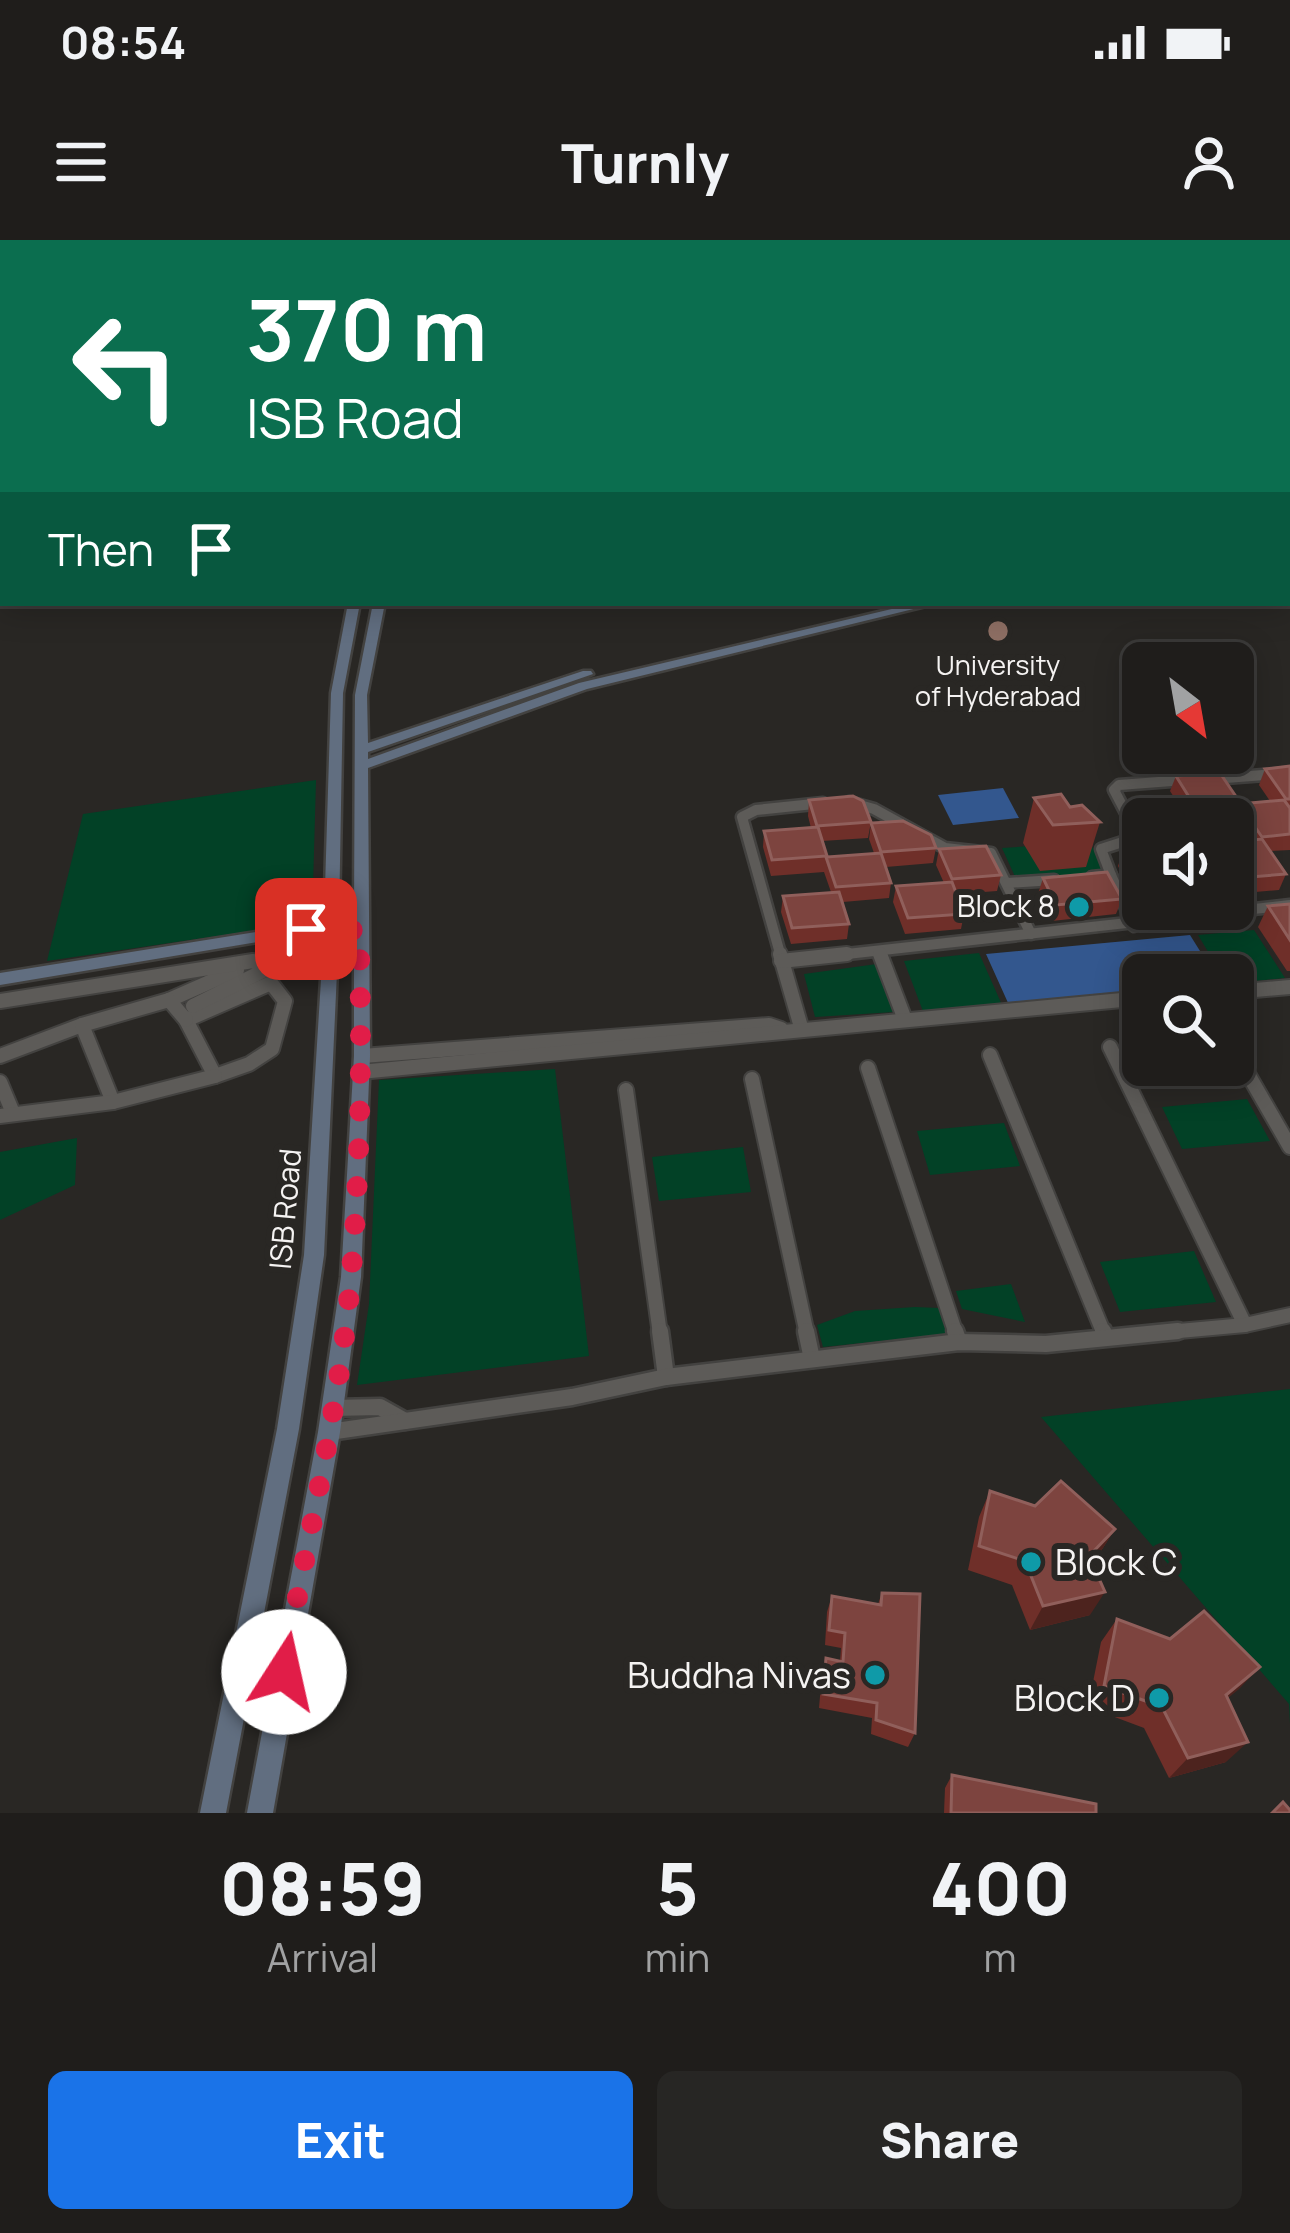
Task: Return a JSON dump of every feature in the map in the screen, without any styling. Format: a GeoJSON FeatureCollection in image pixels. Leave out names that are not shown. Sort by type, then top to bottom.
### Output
{"type":"FeatureCollection","features":[{"type":"Feature","properties":{"kind":"main road","name":"ISB Road"},"geometry":{"type":"LineString","coordinates":[[213,1813],[303,1342],[320,1168],[337,693],[353,606]]}},
{"type":"Feature","properties":{"kind":"main road"},"geometry":{"type":"LineString","coordinates":[[260,1813],[351,1277],[361,1064],[361,695],[379,606]]}},
{"type":"Feature","properties":{"kind":"main road"},"geometry":{"type":"LineString","coordinates":[[360,758],[565,680],[878,606]]}},
{"type":"Feature","properties":{"kind":"main road"},"geometry":{"type":"LineString","coordinates":[[360,758],[583,686],[919,606]]}},
{"type":"Feature","properties":{"kind":"main road"},"geometry":{"type":"LineString","coordinates":[[0,982],[359,924]]}},
{"type":"Feature","properties":{"kind":"street"},"geometry":{"type":"LineString","coordinates":[[1122,899],[1101,850],[1132,839],[1136,832],[1114,790],[1119,785],[1290,773]]}},
{"type":"Feature","properties":{"kind":"street"},"geometry":{"type":"LineString","coordinates":[[801,1027],[742,824],[747,812],[853,802],[922,832],[945,848],[987,850],[1031,934]]}},
{"type":"Feature","properties":{"kind":"street"},"geometry":{"type":"LineString","coordinates":[[1007,883],[1111,875]]}},
{"type":"Feature","properties":{"kind":"street"},"geometry":{"type":"LineString","coordinates":[[1254,908],[1290,905]]}},
{"type":"Feature","properties":{"kind":"street"},"geometry":{"type":"LineString","coordinates":[[781,962],[1122,927]]}},
{"type":"Feature","properties":{"kind":"street"},"geometry":{"type":"LineString","coordinates":[[879,952],[904,1017]]}},
{"type":"Feature","properties":{"kind":"street"},"geometry":{"type":"LineString","coordinates":[[0,1001],[237,963],[263,961],[271,967],[193,1006]]}},
{"type":"Feature","properties":{"kind":"street"},"geometry":{"type":"LineString","coordinates":[[0,1056],[82,1025],[169,1000],[237,970],[237,963]]}},
{"type":"Feature","properties":{"kind":"street"},"geometry":{"type":"LineString","coordinates":[[0,1082],[6,1114],[113,1102],[215,1076],[249,1064],[272,1049],[285,1011],[282,992],[266,983],[186,1020]]}},
{"type":"Feature","properties":{"kind":"street"},"geometry":{"type":"LineString","coordinates":[[1254,990],[1290,987]]}},
{"type":"Feature","properties":{"kind":"street"},"geometry":{"type":"LineString","coordinates":[[169,1000],[186,1020],[215,1076]]}},
{"type":"Feature","properties":{"kind":"street"},"geometry":{"type":"LineString","coordinates":[[361,1064],[773,1035],[781,1029],[1122,1000]]}},
{"type":"Feature","properties":{"kind":"street"},"geometry":{"type":"LineString","coordinates":[[82,1025],[113,1102]]}},
{"type":"Feature","properties":{"kind":"street"},"geometry":{"type":"LineString","coordinates":[[1110,1047],[1245,1325]]}},
{"type":"Feature","properties":{"kind":"street"},"geometry":{"type":"LineString","coordinates":[[990,1055],[1105,1336]]}},
{"type":"Feature","properties":{"kind":"street"},"geometry":{"type":"LineString","coordinates":[[868,1068],[959,1342]]}},
{"type":"Feature","properties":{"kind":"street"},"geometry":{"type":"LineString","coordinates":[[752,1079],[812,1359]]}},
{"type":"Feature","properties":{"kind":"street"},"geometry":{"type":"LineString","coordinates":[[1254,1084],[1290,1147]]}},
{"type":"Feature","properties":{"kind":"street"},"geometry":{"type":"LineString","coordinates":[[626,1090],[666,1377]]}},
{"type":"Feature","properties":{"kind":"street"},"geometry":{"type":"LineString","coordinates":[[328,1432],[572,1397],[666,1377],[812,1359],[959,1342],[1046,1344],[1245,1325],[1290,1315]]}},
{"type":"Feature","properties":{"kind":"street"},"geometry":{"type":"LineString","coordinates":[[332,1408],[380,1407],[406,1421]]}},
{"type":"Feature","properties":{"kind":"green space"},"geometry":{"type":"Polygon","coordinates":[[[316,780],[312,922],[47,961],[83,814],[316,780]]]}},
{"type":"Feature","properties":{"kind":"green space"},"geometry":{"type":"Polygon","coordinates":[[[1089,842],[1111,875],[1017,881],[1002,848],[1089,842]]]}},
{"type":"Feature","properties":{"kind":"green space"},"geometry":{"type":"Polygon","coordinates":[[[1254,930],[1285,978],[1254,981],[1254,954],[1209,954],[1198,935],[1254,930]]]}},
{"type":"Feature","properties":{"kind":"green space"},"geometry":{"type":"Polygon","coordinates":[[[979,953],[1002,1005],[924,1014],[904,961],[979,953]]]}},
{"type":"Feature","properties":{"kind":"green space"},"geometry":{"type":"Polygon","coordinates":[[[877,964],[894,1012],[815,1017],[804,974],[877,964]]]}},
{"type":"Feature","properties":{"kind":"green space"},"geometry":{"type":"Polygon","coordinates":[[[555,1069],[589,1356],[357,1385],[369,1304],[379,1080],[555,1069]]]}},
{"type":"Feature","properties":{"kind":"green space"},"geometry":{"type":"Polygon","coordinates":[[[1247,1099],[1270,1141],[1182,1149],[1162,1107],[1247,1099]]]}},
{"type":"Feature","properties":{"kind":"green space"},"geometry":{"type":"Polygon","coordinates":[[[1004,1123],[1020,1166],[930,1175],[917,1131],[1004,1123]]]}},
{"type":"Feature","properties":{"kind":"green space"},"geometry":{"type":"Polygon","coordinates":[[[77,1138],[75,1185],[0,1220],[0,1152],[77,1138]]]}},
{"type":"Feature","properties":{"kind":"green space"},"geometry":{"type":"Polygon","coordinates":[[[743,1147],[751,1192],[659,1201],[652,1157],[743,1147]]]}},
{"type":"Feature","properties":{"kind":"green space"},"geometry":{"type":"Polygon","coordinates":[[[1194,1251],[1216,1302],[1120,1312],[1100,1262],[1194,1251]]]}},
{"type":"Feature","properties":{"kind":"green space"},"geometry":{"type":"Polygon","coordinates":[[[1011,1284],[1025,1322],[962,1309],[956,1291],[1011,1284]]]}},
{"type":"Feature","properties":{"kind":"green space"},"geometry":{"type":"Polygon","coordinates":[[[939,1308],[950,1334],[823,1347],[817,1325],[855,1311],[939,1308]]]}},
{"type":"Feature","properties":{"kind":"green space"},"geometry":{"type":"Polygon","coordinates":[[[1290,1389],[1290,1724],[1289,1704],[1041,1417],[1290,1389]]]}},
{"type":"Feature","properties":{"kind":"water"},"geometry":{"type":"Polygon","coordinates":[[[1003,788],[1019,818],[953,825],[938,795],[1003,788]]]}},
{"type":"Feature","properties":{"kind":"water"},"geometry":{"type":"Polygon","coordinates":[[[1190,935],[1202,954],[1122,954],[1122,995],[1009,1005],[986,954],[1190,935]]]}},
{"type":"Feature","properties":{"kind":"building"},"geometry":{"type":"Polygon","coordinates":[[[1290,766],[1290,799],[1286,799],[1265,769],[1290,766]]]}},
{"type":"Feature","properties":{"kind":"building"},"geometry":{"type":"Polygon","coordinates":[[[1221,774],[1237,798],[1190,798],[1176,776],[1221,774]]]}},
{"type":"Feature","properties":{"kind":"building"},"geometry":{"type":"Polygon","coordinates":[[[1061,794],[1070,807],[1082,805],[1100,822],[1053,825],[1034,798],[1061,794]]]}},
{"type":"Feature","properties":{"kind":"building"},"geometry":{"type":"Polygon","coordinates":[[[853,796],[863,801],[871,822],[817,826],[809,800],[853,796]]]}},
{"type":"Feature","properties":{"kind":"building"},"geometry":{"type":"Polygon","coordinates":[[[1284,800],[1290,808],[1290,834],[1262,837],[1254,826],[1254,803],[1284,800]]]}},
{"type":"Feature","properties":{"kind":"building"},"geometry":{"type":"Polygon","coordinates":[[[903,821],[931,835],[936,848],[881,852],[871,823],[903,821]]]}},
{"type":"Feature","properties":{"kind":"building"},"geometry":{"type":"Polygon","coordinates":[[[818,827],[827,856],[772,860],[764,831],[818,827]]]}},
{"type":"Feature","properties":{"kind":"building"},"geometry":{"type":"Polygon","coordinates":[[[1262,839],[1286,874],[1254,877],[1254,840],[1262,839]]]}},
{"type":"Feature","properties":{"kind":"building"},"geometry":{"type":"Polygon","coordinates":[[[986,846],[1001,875],[952,879],[939,849],[986,846]]]}},
{"type":"Feature","properties":{"kind":"building"},"geometry":{"type":"Polygon","coordinates":[[[881,853],[891,883],[836,887],[826,857],[881,853]]]}},
{"type":"Feature","properties":{"kind":"building"},"geometry":{"type":"Polygon","coordinates":[[[1107,872],[1122,899],[1056,905],[1043,878],[1107,872]]]}},
{"type":"Feature","properties":{"kind":"building"},"geometry":{"type":"Polygon","coordinates":[[[952,882],[964,914],[908,918],[896,886],[952,882]]]}},
{"type":"Feature","properties":{"kind":"building"},"geometry":{"type":"Polygon","coordinates":[[[839,892],[849,924],[792,928],[783,896],[839,892]]]}},
{"type":"Feature","properties":{"kind":"building"},"geometry":{"type":"Polygon","coordinates":[[[1290,904],[1290,940],[1268,906],[1290,904]]]}},
{"type":"Feature","properties":{"kind":"building"},"geometry":{"type":"Polygon","coordinates":[[[1061,1481],[1115,1529],[1089,1556],[1105,1592],[1043,1606],[1025,1561],[979,1546],[990,1491],[1035,1506],[1061,1481]]]}},
{"type":"Feature","properties":{"kind":"building","name":"Buddha Nivas"},"geometry":{"type":"Polygon","coordinates":[[[882,1593],[920,1594],[915,1733],[876,1720],[877,1703],[823,1694],[826,1658],[843,1662],[845,1633],[829,1630],[832,1596],[881,1605],[882,1593]]]}},
{"type":"Feature","properties":{"kind":"building","name":"Block D"},"geometry":{"type":"Polygon","coordinates":[[[1204,1611],[1260,1667],[1226,1695],[1248,1742],[1188,1758],[1162,1707],[1104,1686],[1117,1619],[1170,1639],[1204,1611]]]}},
{"type":"Feature","properties":{"kind":"building"},"geometry":{"type":"Polygon","coordinates":[[[952,1775],[1096,1804],[1096,1813],[951,1813],[952,1775]]]}},
{"type":"Feature","properties":{"kind":"building"},"geometry":{"type":"Polygon","coordinates":[[[1283,1802],[1290,1813],[1272,1813],[1283,1802]]]}},
{"type":"Feature","properties":{"kind":"place","name":"University of Hyderabad"},"geometry":{"type":"Point","coordinates":[998,631]}},
{"type":"Feature","properties":{"kind":"place","name":"Block 8"},"geometry":{"type":"Point","coordinates":[1079,907]}},
{"type":"Feature","properties":{"kind":"place","name":"Block C"},"geometry":{"type":"Point","coordinates":[1031,1562]}},
{"type":"Feature","properties":{"kind":"place","name":"Buddha Nivas"},"geometry":{"type":"Point","coordinates":[875,1675]}},
{"type":"Feature","properties":{"kind":"place","name":"Block D"},"geometry":{"type":"Point","coordinates":[1159,1698]}},
{"type":"Feature","properties":{"kind":"route"},"geometry":{"type":"LineString","coordinates":[[284,1672],[351,1277],[362,1056],[359,929],[331,934],[331,925],[306,929]]}}]}
